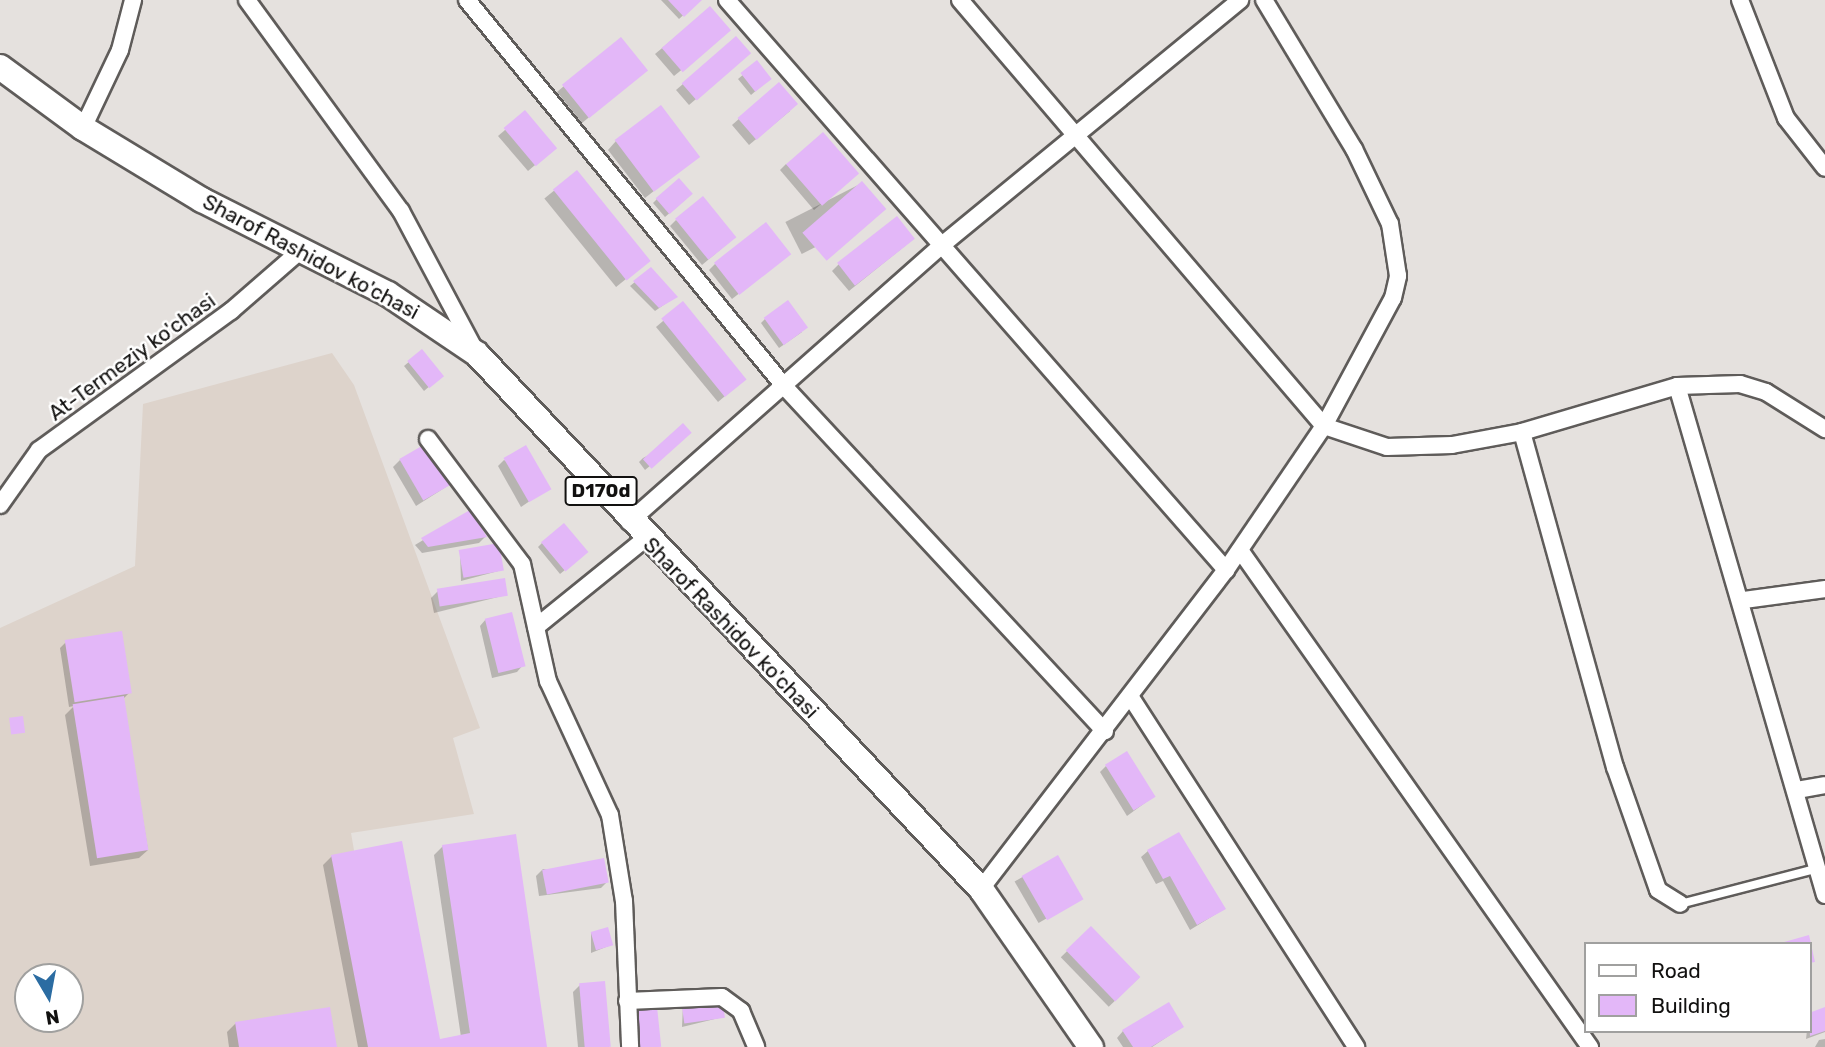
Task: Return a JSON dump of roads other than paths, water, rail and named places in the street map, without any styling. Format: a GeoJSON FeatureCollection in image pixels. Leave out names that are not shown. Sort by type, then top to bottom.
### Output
{"type":"FeatureCollection","features":[{"type":"Feature","properties":{"kind":"main road","name":"Sharof Rashidov ko'chasi"},"geometry":{"type":"LineString","coordinates":[[0,67],[83,128],[300,251],[398,299],[477,354],[637,530],[981,889],[1091,1047]]}},
{"type":"Feature","properties":{"kind":"street"},"geometry":{"type":"LineString","coordinates":[[83,128],[120,50],[133,0]]}},
{"type":"Feature","properties":{"kind":"street"},"geometry":{"type":"LineString","coordinates":[[247,0],[401,211],[477,354]]}},
{"type":"Feature","properties":{"kind":"street"},"geometry":{"type":"LineString","coordinates":[[467,0],[783,385],[1105,732]]}},
{"type":"Feature","properties":{"kind":"street"},"geometry":{"type":"LineString","coordinates":[[727,0],[1226,570]]}},
{"type":"Feature","properties":{"kind":"street"},"geometry":{"type":"LineString","coordinates":[[960,0],[1324,426],[1413,449],[1522,432],[1677,386],[1740,384],[1766,391],[1825,429]]}},
{"type":"Feature","properties":{"kind":"street"},"geometry":{"type":"LineString","coordinates":[[536,626],[783,385],[942,245],[1241,0]]}},
{"type":"Feature","properties":{"kind":"street"},"geometry":{"type":"LineString","coordinates":[[981,889],[1132,699],[1240,550],[1324,426],[1393,298],[1396,250],[1354,149],[1264,0]]}},
{"type":"Feature","properties":{"kind":"street"},"geometry":{"type":"LineString","coordinates":[[1740,0],[1787,118],[1825,168]]}},
{"type":"Feature","properties":{"kind":"street","name":"At-Termeziy ko'chasi"},"geometry":{"type":"LineString","coordinates":[[0,505],[39,450],[231,311],[300,251]]}},
{"type":"Feature","properties":{"kind":"street"},"geometry":{"type":"LineString","coordinates":[[1677,386],[1744,600],[1825,895]]}},
{"type":"Feature","properties":{"kind":"street"},"geometry":{"type":"LineString","coordinates":[[1522,432],[1615,767],[1658,890],[1680,904]]}},
{"type":"Feature","properties":{"kind":"street"},"geometry":{"type":"LineString","coordinates":[[428,439],[510,541],[522,564],[548,681],[610,815],[624,901],[630,1047]]}},
{"type":"Feature","properties":{"kind":"street"},"geometry":{"type":"LineString","coordinates":[[1240,550],[1590,1047]]}},
{"type":"Feature","properties":{"kind":"street"},"geometry":{"type":"LineString","coordinates":[[1744,600],[1825,589]]}},
{"type":"Feature","properties":{"kind":"street"},"geometry":{"type":"LineString","coordinates":[[1132,699],[1356,1047]]}},
{"type":"Feature","properties":{"kind":"street"},"geometry":{"type":"LineString","coordinates":[[1797,790],[1825,785]]}},
{"type":"Feature","properties":{"kind":"street"},"geometry":{"type":"LineString","coordinates":[[627,1001],[722,997],[741,1011],[756,1047]]}},
{"type":"Feature","properties":{"kind":"lane"},"geometry":{"type":"LineString","coordinates":[[1680,904],[1819,868]]}}]}
